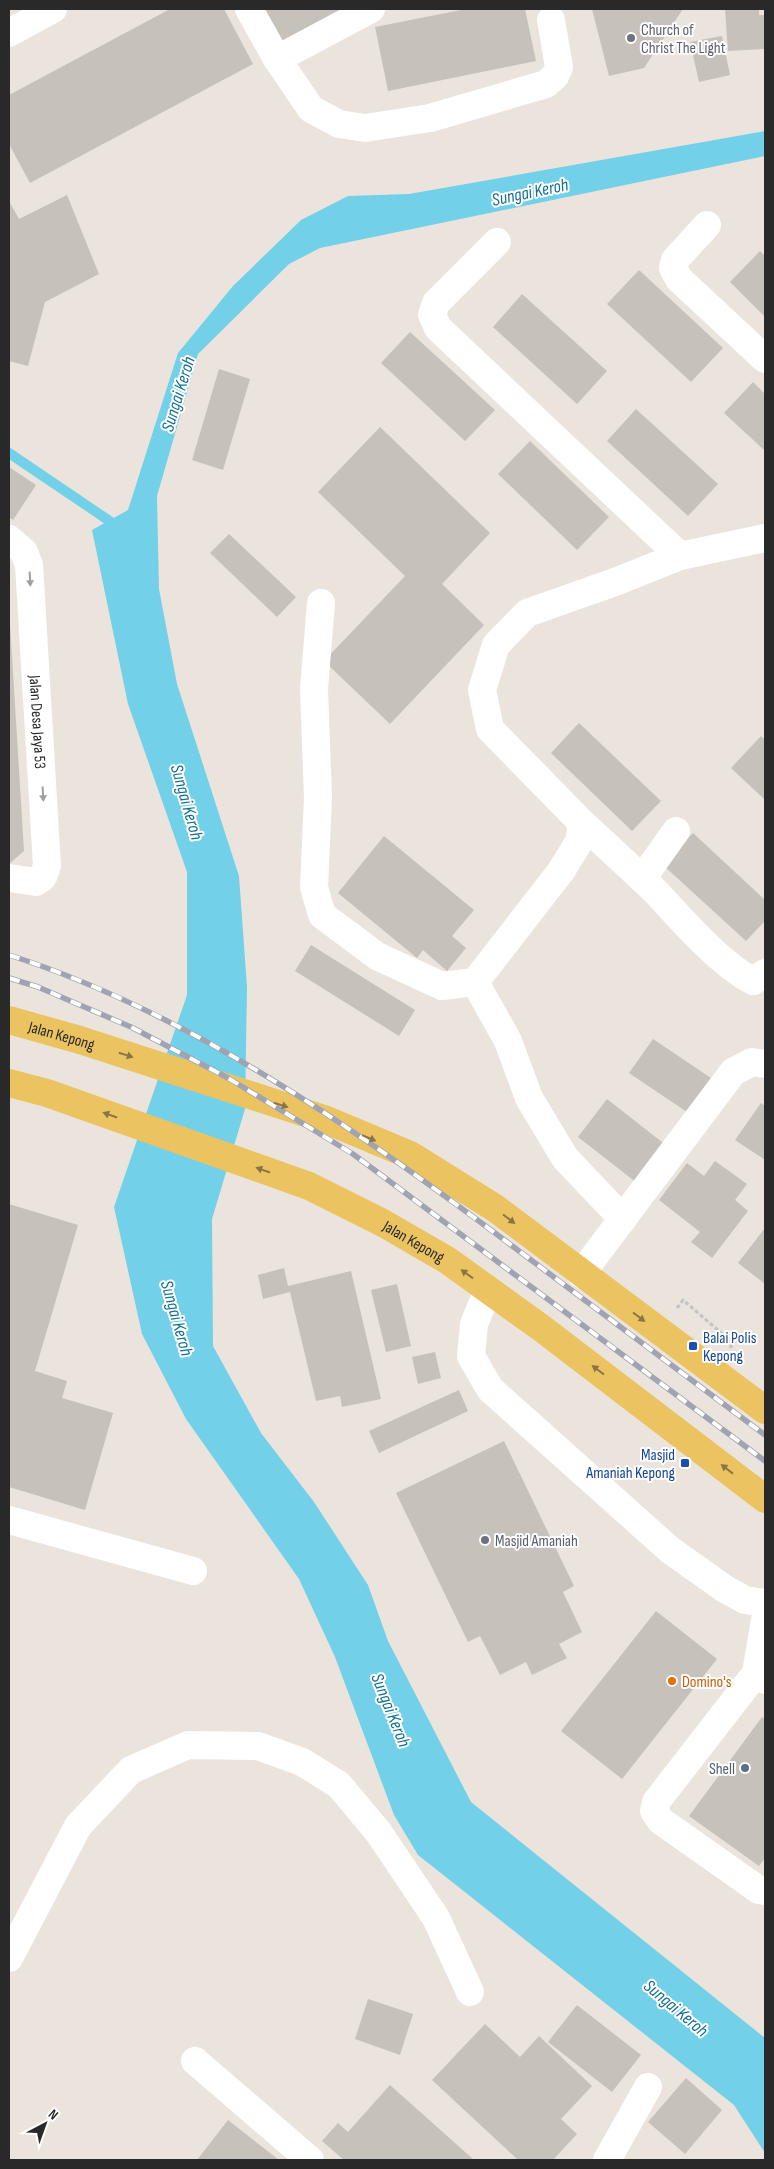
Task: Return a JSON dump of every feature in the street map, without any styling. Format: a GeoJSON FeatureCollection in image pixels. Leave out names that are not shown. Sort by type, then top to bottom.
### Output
{"type":"FeatureCollection","features":[{"type":"Feature","properties":{"kind":"main road","name":"Jalan Kepong"},"geometry":{"type":"LineString","coordinates":[[9,1020],[80,1040],[324,1119],[410,1155],[495,1208],[580,1274],[765,1410]]}},
{"type":"Feature","properties":{"kind":"main road","name":"Jalan Kepong"},"geometry":{"type":"LineString","coordinates":[[9,1083],[47,1093],[309,1186],[383,1223],[447,1260],[669,1423],[765,1499]]}},
{"type":"Feature","properties":{"kind":"street"},"geometry":{"type":"LineString","coordinates":[[9,33],[53,9]]}},
{"type":"Feature","properties":{"kind":"street"},"geometry":{"type":"LineString","coordinates":[[249,9],[277,59],[311,109],[339,124],[364,128],[430,118],[546,84],[555,76],[559,67],[551,20]]}},
{"type":"Feature","properties":{"kind":"street"},"geometry":{"type":"LineString","coordinates":[[277,59],[372,9]]}},
{"type":"Feature","properties":{"kind":"street"},"geometry":{"type":"LineString","coordinates":[[707,225],[675,260],[673,268],[679,279],[765,359]]}},
{"type":"Feature","properties":{"kind":"street"},"geometry":{"type":"LineString","coordinates":[[497,242],[436,303],[432,315],[438,328],[680,556]]}},
{"type":"Feature","properties":{"kind":"street"},"geometry":{"type":"LineString","coordinates":[[765,538],[680,556],[615,582],[527,613],[496,645],[482,690],[490,729],[582,823],[642,879],[700,938],[744,976],[753,981],[765,973]]}},
{"type":"Feature","properties":{"kind":"street","name":"Jalan Desa Jaya 53"},"geometry":{"type":"LineString","coordinates":[[9,539],[24,552],[29,565],[47,866],[43,877],[36,882],[9,878]]}},
{"type":"Feature","properties":{"kind":"street"},"geometry":{"type":"LineString","coordinates":[[321,604],[314,689],[318,798],[314,887],[322,915],[377,956],[442,986],[475,982],[561,871],[579,842],[582,823]]}},
{"type":"Feature","properties":{"kind":"street"},"geometry":{"type":"LineString","coordinates":[[642,879],[676,832]]}},
{"type":"Feature","properties":{"kind":"street"},"geometry":{"type":"LineString","coordinates":[[475,982],[508,1041],[529,1098],[565,1158],[623,1219]]}},
{"type":"Feature","properties":{"kind":"street"},"geometry":{"type":"LineString","coordinates":[[580,1274],[733,1072],[752,1062],[765,1064]]}},
{"type":"Feature","properties":{"kind":"street"},"geometry":{"type":"LineString","coordinates":[[488,1290],[474,1324],[471,1356],[490,1389],[670,1550],[725,1589],[745,1600],[765,1604]]}},
{"type":"Feature","properties":{"kind":"street"},"geometry":{"type":"LineString","coordinates":[[9,1520],[193,1572]]}},
{"type":"Feature","properties":{"kind":"street"},"geometry":{"type":"LineString","coordinates":[[765,1620],[761,1676],[656,1802],[654,1811],[661,1821],[759,1890],[765,1891]]}},
{"type":"Feature","properties":{"kind":"street"},"geometry":{"type":"LineString","coordinates":[[9,1958],[78,1826],[131,1770],[188,1745],[258,1746],[302,1762],[339,1785],[379,1832],[436,1918],[470,1992]]}},
{"type":"Feature","properties":{"kind":"street"},"geometry":{"type":"LineString","coordinates":[[195,2061],[310,2160]]}},
{"type":"Feature","properties":{"kind":"street"},"geometry":{"type":"LineString","coordinates":[[607,2160],[648,2087]]}},
{"type":"Feature","properties":{"kind":"path"},"geometry":{"type":"LineString","coordinates":[[683,1300],[733,1343]]}},
{"type":"Feature","properties":{"kind":"water","name":"Sungai Keroh"},"geometry":{"type":"Polygon","coordinates":[[[765,131],[765,156],[320,248],[289,264],[198,354],[157,496],[159,589],[177,684],[239,876],[247,987],[245,1109],[212,1219],[213,1346],[261,1433],[314,1502],[368,1585],[388,1641],[471,1802],[765,2038],[765,2153],[734,2105],[418,1855],[394,1815],[335,1657],[299,1579],[186,1419],[142,1334],[114,1207],[187,995],[187,872],[128,704],[92,530],[128,510],[178,353],[233,286],[301,220],[348,196],[409,194],[765,131]]]}},
{"type":"Feature","properties":{"kind":"building"},"geometry":{"type":"Polygon","coordinates":[[[170,9],[224,9],[253,64],[30,183],[9,144],[9,95],[170,9]]]}},
{"type":"Feature","properties":{"kind":"building"},"geometry":{"type":"Polygon","coordinates":[[[260,9],[348,9],[283,47],[260,9]]]}},
{"type":"Feature","properties":{"kind":"building"},"geometry":{"type":"Polygon","coordinates":[[[466,9],[525,9],[536,61],[388,91],[375,27],[466,9]]]}},
{"type":"Feature","properties":{"kind":"building","name":"Church of Christ The Light"},"geometry":{"type":"Polygon","coordinates":[[[592,9],[683,9],[644,68],[609,76],[592,9]]]}},
{"type":"Feature","properties":{"kind":"building"},"geometry":{"type":"Polygon","coordinates":[[[725,9],[759,9],[759,15],[765,15],[765,49],[728,51],[725,9]]]}},
{"type":"Feature","properties":{"kind":"building"},"geometry":{"type":"Polygon","coordinates":[[[722,36],[730,75],[699,82],[690,42],[722,36]]]}},
{"type":"Feature","properties":{"kind":"building"},"geometry":{"type":"Polygon","coordinates":[[[67,195],[99,274],[45,302],[28,366],[9,361],[9,201],[19,219],[67,195]]]}},
{"type":"Feature","properties":{"kind":"building"},"geometry":{"type":"Polygon","coordinates":[[[760,251],[765,256],[765,317],[730,282],[760,251]]]}},
{"type":"Feature","properties":{"kind":"building"},"geometry":{"type":"Polygon","coordinates":[[[639,270],[723,348],[691,382],[607,304],[639,270]]]}},
{"type":"Feature","properties":{"kind":"building"},"geometry":{"type":"Polygon","coordinates":[[[522,294],[607,371],[577,404],[493,327],[522,294]]]}},
{"type":"Feature","properties":{"kind":"building"},"geometry":{"type":"Polygon","coordinates":[[[410,332],[495,410],[465,441],[381,363],[410,332]]]}},
{"type":"Feature","properties":{"kind":"building"},"geometry":{"type":"Polygon","coordinates":[[[219,369],[250,379],[223,470],[192,460],[219,369]]]}},
{"type":"Feature","properties":{"kind":"building"},"geometry":{"type":"Polygon","coordinates":[[[753,382],[765,394],[765,451],[724,413],[753,382]]]}},
{"type":"Feature","properties":{"kind":"building"},"geometry":{"type":"Polygon","coordinates":[[[636,409],[718,484],[688,516],[607,441],[636,409]]]}},
{"type":"Feature","properties":{"kind":"building"},"geometry":{"type":"Polygon","coordinates":[[[380,427],[490,533],[442,584],[484,625],[390,724],[324,661],[405,576],[318,492],[380,427]]]}},
{"type":"Feature","properties":{"kind":"building"},"geometry":{"type":"Polygon","coordinates":[[[530,441],[609,517],[577,550],[498,474],[530,441]]]}},
{"type":"Feature","properties":{"kind":"building"},"geometry":{"type":"Polygon","coordinates":[[[9,467],[36,485],[13,520],[9,517],[9,467]]]}},
{"type":"Feature","properties":{"kind":"building"},"geometry":{"type":"Polygon","coordinates":[[[229,534],[296,597],[277,617],[210,553],[229,534]]]}},
{"type":"Feature","properties":{"kind":"building"},"geometry":{"type":"Polygon","coordinates":[[[9,607],[24,851],[9,864],[9,607]]]}},
{"type":"Feature","properties":{"kind":"building"},"geometry":{"type":"Polygon","coordinates":[[[579,723],[661,801],[632,831],[551,753],[579,723]]]}},
{"type":"Feature","properties":{"kind":"building"},"geometry":{"type":"Polygon","coordinates":[[[761,736],[765,740],[765,800],[731,768],[761,736]]]}},
{"type":"Feature","properties":{"kind":"building"},"geometry":{"type":"Polygon","coordinates":[[[693,833],[765,900],[765,921],[746,941],[663,865],[693,833]]]}},
{"type":"Feature","properties":{"kind":"building"},"geometry":{"type":"Polygon","coordinates":[[[384,836],[474,910],[452,936],[466,948],[447,971],[423,950],[417,958],[338,893],[384,836]]]}},
{"type":"Feature","properties":{"kind":"building"},"geometry":{"type":"Polygon","coordinates":[[[311,945],[415,1010],[399,1036],[295,971],[311,945]]]}},
{"type":"Feature","properties":{"kind":"building"},"geometry":{"type":"Polygon","coordinates":[[[653,1039],[711,1078],[687,1112],[629,1073],[653,1039]]]}},
{"type":"Feature","properties":{"kind":"building"},"geometry":{"type":"Polygon","coordinates":[[[607,1099],[667,1146],[637,1183],[578,1137],[607,1099]]]}},
{"type":"Feature","properties":{"kind":"building"},"geometry":{"type":"Polygon","coordinates":[[[761,1103],[765,1106],[765,1160],[735,1140],[761,1103]]]}},
{"type":"Feature","properties":{"kind":"building"},"geometry":{"type":"Polygon","coordinates":[[[715,1161],[747,1184],[735,1200],[748,1211],[712,1258],[691,1242],[700,1232],[659,1200],[687,1163],[704,1176],[715,1161]]]}},
{"type":"Feature","properties":{"kind":"building"},"geometry":{"type":"Polygon","coordinates":[[[9,1204],[78,1225],[35,1371],[67,1381],[62,1398],[113,1413],[85,1510],[9,1487],[9,1204]]]}},
{"type":"Feature","properties":{"kind":"building"},"geometry":{"type":"Polygon","coordinates":[[[765,1228],[765,1284],[738,1263],[765,1228]]]}},
{"type":"Feature","properties":{"kind":"building"},"geometry":{"type":"Polygon","coordinates":[[[284,1268],[288,1286],[351,1271],[381,1399],[342,1407],[340,1396],[316,1401],[290,1292],[263,1299],[258,1275],[284,1268]]]}},
{"type":"Feature","properties":{"kind":"building"},"geometry":{"type":"Polygon","coordinates":[[[397,1284],[411,1346],[386,1352],[371,1290],[397,1284]]]}},
{"type":"Feature","properties":{"kind":"building"},"geometry":{"type":"Polygon","coordinates":[[[435,1352],[441,1378],[418,1384],[412,1357],[435,1352]]]}},
{"type":"Feature","properties":{"kind":"building"},"geometry":{"type":"Polygon","coordinates":[[[459,1390],[468,1411],[379,1453],[369,1431],[459,1390]]]}},
{"type":"Feature","properties":{"kind":"building","name":"Masjid Amaniah"},"geometry":{"type":"Polygon","coordinates":[[[504,1441],[574,1586],[563,1592],[582,1632],[559,1644],[567,1658],[532,1675],[526,1662],[500,1675],[480,1636],[468,1642],[396,1493],[504,1441]]]}},
{"type":"Feature","properties":{"kind":"building"},"geometry":{"type":"Polygon","coordinates":[[[656,1611],[717,1659],[622,1779],[561,1731],[656,1611]]]}},
{"type":"Feature","properties":{"kind":"building","name":"Shell"},"geometry":{"type":"Polygon","coordinates":[[[762,1717],[765,1719],[765,1858],[759,1866],[689,1816],[762,1717]]]}},
{"type":"Feature","properties":{"kind":"building"},"geometry":{"type":"Polygon","coordinates":[[[368,1999],[413,2014],[400,2055],[355,2039],[368,1999]]]}},
{"type":"Feature","properties":{"kind":"building"},"geometry":{"type":"Polygon","coordinates":[[[577,2005],[641,2055],[612,2092],[548,2042],[577,2005]]]}},
{"type":"Feature","properties":{"kind":"building"},"geometry":{"type":"Polygon","coordinates":[[[485,2024],[520,2057],[539,2036],[592,2086],[561,2119],[577,2134],[553,2160],[518,2160],[432,2080],[485,2024]]]}},
{"type":"Feature","properties":{"kind":"building"},"geometry":{"type":"Polygon","coordinates":[[[686,2078],[722,2110],[685,2154],[648,2122],[686,2078]]]}},
{"type":"Feature","properties":{"kind":"building"},"geometry":{"type":"Polygon","coordinates":[[[390,2085],[474,2160],[344,2160],[322,2141],[338,2123],[348,2132],[390,2085]]]}},
{"type":"Feature","properties":{"kind":"building"},"geometry":{"type":"Polygon","coordinates":[[[228,2120],[279,2160],[197,2160],[228,2120]]]}},
{"type":"Feature","properties":{"kind":"waterway"},"geometry":{"type":"LineString","coordinates":[[9,453],[120,528]]}},
{"type":"Feature","properties":{"kind":"railway"},"geometry":{"type":"LineString","coordinates":[[9,955],[78,980],[145,1010],[211,1044],[275,1082],[338,1122],[460,1207],[765,1435]]}},
{"type":"Feature","properties":{"kind":"railway"},"geometry":{"type":"LineString","coordinates":[[9,978],[38,987],[131,1027],[228,1078],[353,1154],[765,1461]]}},
{"type":"Feature","properties":{"kind":"place","name":"Church of Christ The Light"},"geometry":{"type":"Point","coordinates":[631,38]}},
{"type":"Feature","properties":{"kind":"place","name":"Balai Polis Kepong"},"geometry":{"type":"Point","coordinates":[693,1346]}},
{"type":"Feature","properties":{"kind":"place","name":"Masjid Amaniah Kepong"},"geometry":{"type":"Point","coordinates":[685,1463]}},
{"type":"Feature","properties":{"kind":"place","name":"Masjid Amaniah"},"geometry":{"type":"Point","coordinates":[485,1540]}},
{"type":"Feature","properties":{"kind":"place","name":"Domino's"},"geometry":{"type":"Point","coordinates":[672,1681]}},
{"type":"Feature","properties":{"kind":"place","name":"Shell"},"geometry":{"type":"Point","coordinates":[745,1768]}}]}
